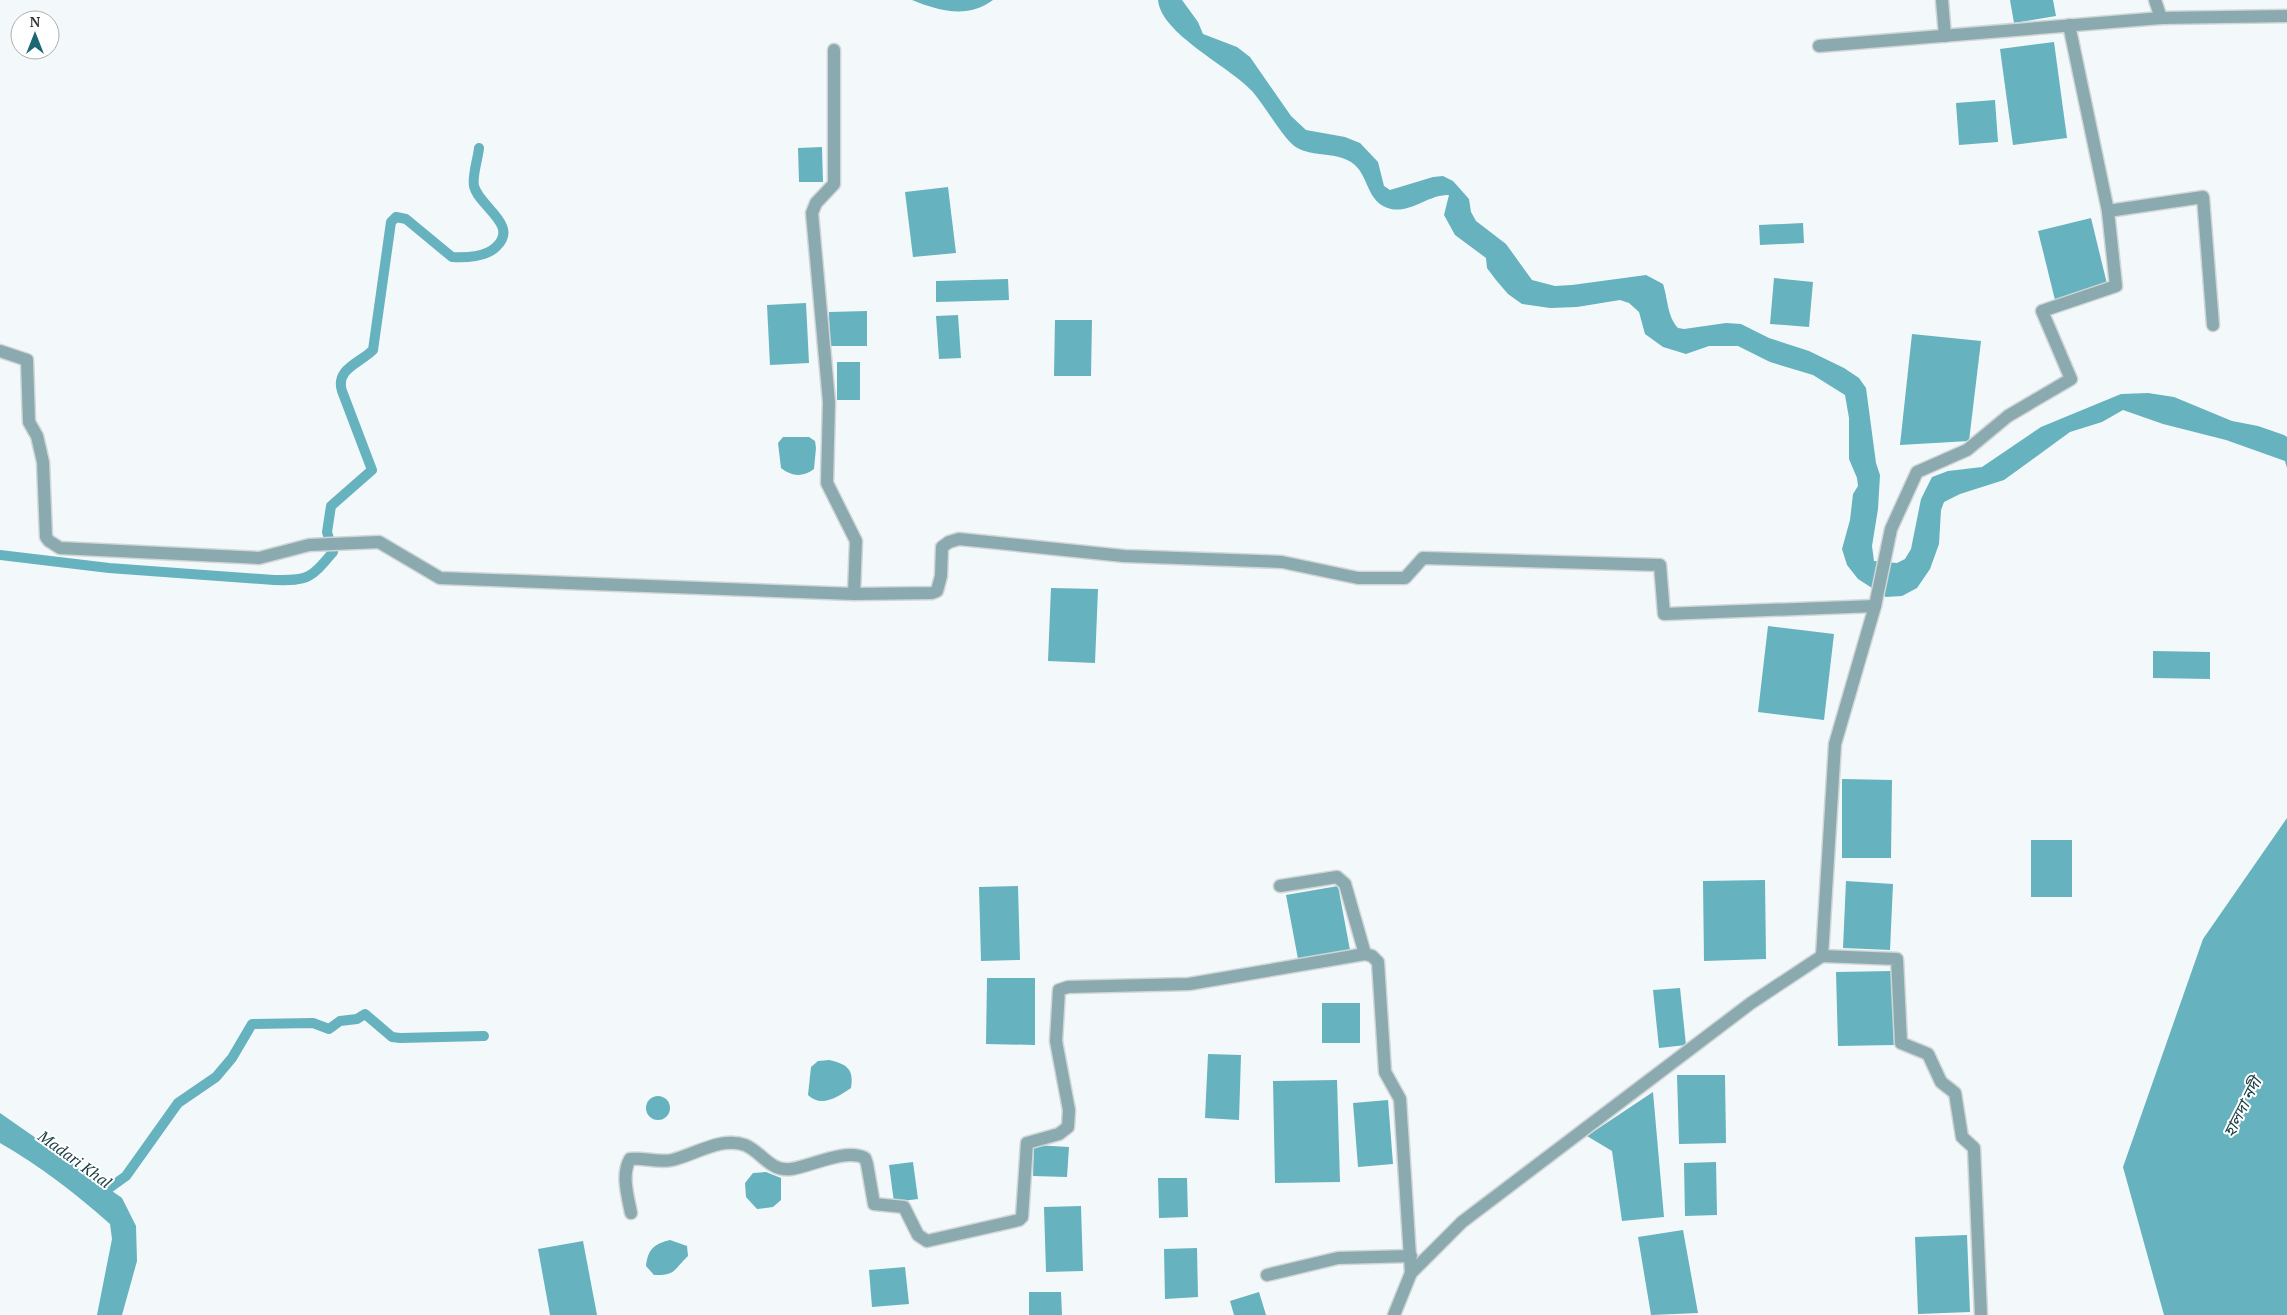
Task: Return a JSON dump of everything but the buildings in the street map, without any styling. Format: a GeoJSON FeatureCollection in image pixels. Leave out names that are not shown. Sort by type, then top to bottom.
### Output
{"type":"FeatureCollection","features":[{"type":"Feature","properties":{"kind":"street"},"geometry":{"type":"LineString","coordinates":[[1942,0],[1945,36]]}},
{"type":"Feature","properties":{"kind":"street"},"geometry":{"type":"LineString","coordinates":[[2155,0],[2161,18]]}},
{"type":"Feature","properties":{"kind":"street"},"geometry":{"type":"LineString","coordinates":[[1819,46],[2161,18],[2287,16]]}},
{"type":"Feature","properties":{"kind":"street"},"geometry":{"type":"LineString","coordinates":[[1822,956],[1835,744],[1875,606],[1891,530],[1917,472],[1967,450],[2008,416],[2071,379],[2042,311],[2116,286],[2108,211],[2069,25]]}},
{"type":"Feature","properties":{"kind":"street"},"geometry":{"type":"LineString","coordinates":[[834,50],[834,184],[816,203],[812,213],[829,402],[827,483],[856,541],[854,594]]}},
{"type":"Feature","properties":{"kind":"street"},"geometry":{"type":"LineString","coordinates":[[2108,211],[2203,197],[2213,325]]}},
{"type":"Feature","properties":{"kind":"street"},"geometry":{"type":"LineString","coordinates":[[0,351],[27,360],[29,422],[37,436],[43,462],[46,537],[48,541],[69,549],[259,558],[309,545],[379,542],[440,578],[854,594],[932,594],[937,591],[941,576],[942,547],[949,542],[959,540],[1124,556],[1282,562],[1358,578],[1405,578],[1423,558],[1660,565],[1664,614],[1875,606]]}},
{"type":"Feature","properties":{"kind":"street"},"geometry":{"type":"LineString","coordinates":[[1280,886],[1337,877],[1345,884],[1366,954]]}},
{"type":"Feature","properties":{"kind":"street"},"geometry":{"type":"LineString","coordinates":[[631,1213],[626,1186],[627,1164],[630,1159],[670,1160],[729,1143],[745,1145],[774,1168],[790,1169],[835,1157],[860,1156],[865,1158],[874,1204],[904,1208],[918,1235],[927,1241],[1019,1220],[1023,1212],[1027,1143],[1059,1134],[1068,1127],[1069,1110],[1056,1041],[1060,990],[1068,987],[1189,984],[1366,954],[1372,956],[1378,962],[1385,1072],[1400,1099],[1411,1274]]}},
{"type":"Feature","properties":{"kind":"street"},"geometry":{"type":"LineString","coordinates":[[1394,1315],[1411,1274],[1462,1222],[1744,1008],[1822,956],[1897,959],[1901,1043],[1928,1054],[1941,1082],[1955,1093],[1962,1138],[1974,1148],[1981,1315]]}},
{"type":"Feature","properties":{"kind":"street"},"geometry":{"type":"LineString","coordinates":[[1267,1274],[1338,1258],[1411,1256]]}},
{"type":"Feature","properties":{"kind":"water"},"geometry":{"type":"Polygon","coordinates":[[[912,0],[993,0],[974,10],[953,11],[943,10],[912,0]]]}},
{"type":"Feature","properties":{"kind":"water"},"geometry":{"type":"Polygon","coordinates":[[[1158,0],[1182,0],[1198,22],[1203,34],[1237,47],[1250,57],[1291,116],[1306,130],[1345,137],[1360,143],[1378,162],[1384,186],[1390,190],[1433,177],[1443,176],[1453,181],[1469,199],[1471,212],[1476,221],[1506,244],[1532,280],[1555,286],[1646,275],[1663,284],[1670,313],[1678,328],[1684,329],[1726,323],[1741,324],[1769,338],[1809,351],[1844,368],[1859,378],[1866,388],[1876,463],[1880,475],[1878,509],[1872,546],[1874,561],[1897,563],[1905,559],[1911,549],[1921,499],[1932,477],[1948,471],[1982,467],[2041,427],[2121,394],[2148,393],[2174,397],[2232,421],[2258,426],[2284,435],[2287,437],[2287,468],[2285,461],[2226,440],[2163,424],[2123,410],[2102,422],[2070,432],[2004,480],[1960,494],[1944,502],[1941,510],[1939,544],[1930,569],[1917,588],[1902,596],[1886,597],[1858,579],[1847,565],[1842,549],[1850,520],[1853,494],[1858,486],[1857,478],[1849,459],[1849,418],[1845,395],[1813,375],[1770,362],[1738,346],[1709,346],[1686,354],[1663,347],[1645,334],[1639,312],[1629,303],[1620,300],[1577,307],[1550,308],[1522,304],[1508,294],[1496,280],[1487,268],[1486,258],[1455,235],[1444,215],[1449,195],[1434,197],[1399,210],[1383,206],[1376,201],[1362,174],[1351,162],[1337,157],[1306,152],[1293,145],[1252,91],[1183,37],[1171,25],[1162,13],[1158,0]]]}},
{"type":"Feature","properties":{"kind":"water"},"geometry":{"type":"Polygon","coordinates":[[[2010,0],[2053,0],[2056,16],[2014,23],[2010,0]]]}},
{"type":"Feature","properties":{"kind":"water"},"geometry":{"type":"Polygon","coordinates":[[[2054,42],[2067,138],[2013,145],[2000,49],[2054,42]]]}},
{"type":"Feature","properties":{"kind":"water"},"geometry":{"type":"Polygon","coordinates":[[[1995,100],[1998,142],[1959,145],[1956,103],[1995,100]]]}},
{"type":"Feature","properties":{"kind":"water"},"geometry":{"type":"Polygon","coordinates":[[[822,147],[823,182],[799,182],[798,148],[822,147]]]}},
{"type":"Feature","properties":{"kind":"water"},"geometry":{"type":"Polygon","coordinates":[[[948,187],[956,253],[913,257],[905,192],[948,187]]]}},
{"type":"Feature","properties":{"kind":"water"},"geometry":{"type":"Polygon","coordinates":[[[2091,218],[2108,288],[2055,300],[2038,231],[2091,218]]]}},
{"type":"Feature","properties":{"kind":"water"},"geometry":{"type":"Polygon","coordinates":[[[1803,223],[1804,243],[1760,245],[1759,225],[1803,223]]]}},
{"type":"Feature","properties":{"kind":"water"},"geometry":{"type":"Polygon","coordinates":[[[1774,278],[1813,282],[1809,327],[1770,324],[1774,278]]]}},
{"type":"Feature","properties":{"kind":"water"},"geometry":{"type":"Polygon","coordinates":[[[1008,279],[1009,300],[936,302],[936,281],[1008,279]]]}},
{"type":"Feature","properties":{"kind":"water"},"geometry":{"type":"Polygon","coordinates":[[[806,303],[809,363],[770,365],[767,305],[806,303]]]}},
{"type":"Feature","properties":{"kind":"water"},"geometry":{"type":"Polygon","coordinates":[[[867,311],[867,346],[830,346],[829,312],[867,311]]]}},
{"type":"Feature","properties":{"kind":"water"},"geometry":{"type":"Polygon","coordinates":[[[958,315],[961,358],[939,359],[936,316],[958,315]]]}},
{"type":"Feature","properties":{"kind":"water"},"geometry":{"type":"Polygon","coordinates":[[[1055,320],[1092,320],[1091,376],[1054,376],[1055,320]]]}},
{"type":"Feature","properties":{"kind":"water"},"geometry":{"type":"Polygon","coordinates":[[[1912,334],[1981,341],[1969,441],[1900,445],[1912,334]]]}},
{"type":"Feature","properties":{"kind":"water"},"geometry":{"type":"Polygon","coordinates":[[[837,362],[860,362],[860,400],[837,400],[837,362]]]}},
{"type":"Feature","properties":{"kind":"water"},"geometry":{"type":"Polygon","coordinates":[[[783,437],[809,437],[815,441],[814,469],[805,474],[797,475],[781,468],[778,443],[783,437]]]}},
{"type":"Feature","properties":{"kind":"water"},"geometry":{"type":"Polygon","coordinates":[[[1051,588],[1098,589],[1095,663],[1048,661],[1051,588]]]}},
{"type":"Feature","properties":{"kind":"water"},"geometry":{"type":"Polygon","coordinates":[[[1768,626],[1834,634],[1824,720],[1758,712],[1768,626]]]}},
{"type":"Feature","properties":{"kind":"water"},"geometry":{"type":"Polygon","coordinates":[[[2153,651],[2210,652],[2210,679],[2153,678],[2153,651]]]}},
{"type":"Feature","properties":{"kind":"water"},"geometry":{"type":"Polygon","coordinates":[[[1842,779],[1892,780],[1891,858],[1842,858],[1842,779]]]}},
{"type":"Feature","properties":{"kind":"water","name":"হালদা নদী"},"geometry":{"type":"Polygon","coordinates":[[[2287,818],[2287,1315],[2164,1315],[2123,1167],[2203,939],[2287,818]]]}},
{"type":"Feature","properties":{"kind":"water"},"geometry":{"type":"Polygon","coordinates":[[[2031,840],[2072,840],[2072,897],[2031,897],[2031,840]]]}},
{"type":"Feature","properties":{"kind":"water"},"geometry":{"type":"Polygon","coordinates":[[[1765,880],[1766,959],[1704,961],[1703,881],[1765,880]]]}},
{"type":"Feature","properties":{"kind":"water"},"geometry":{"type":"Polygon","coordinates":[[[1846,881],[1893,884],[1890,950],[1843,948],[1846,881]]]}},
{"type":"Feature","properties":{"kind":"water"},"geometry":{"type":"Polygon","coordinates":[[[1018,886],[1020,960],[981,961],[979,887],[1018,886]]]}},
{"type":"Feature","properties":{"kind":"water"},"geometry":{"type":"Polygon","coordinates":[[[1338,886],[1350,950],[1298,959],[1286,895],[1338,886]]]}},
{"type":"Feature","properties":{"kind":"water"},"geometry":{"type":"Polygon","coordinates":[[[1892,971],[1894,1045],[1838,1046],[1836,972],[1892,971]]]}},
{"type":"Feature","properties":{"kind":"water"},"geometry":{"type":"Polygon","coordinates":[[[987,978],[1035,978],[1035,1045],[986,1044],[987,978]]]}},
{"type":"Feature","properties":{"kind":"water"},"geometry":{"type":"Polygon","coordinates":[[[1680,988],[1686,1045],[1659,1048],[1653,990],[1680,988]]]}},
{"type":"Feature","properties":{"kind":"water"},"geometry":{"type":"Polygon","coordinates":[[[1322,1003],[1360,1003],[1360,1043],[1322,1043],[1322,1003]]]}},
{"type":"Feature","properties":{"kind":"water"},"geometry":{"type":"Polygon","coordinates":[[[1208,1054],[1241,1055],[1239,1120],[1205,1118],[1208,1054]]]}},
{"type":"Feature","properties":{"kind":"water"},"geometry":{"type":"Polygon","coordinates":[[[829,1060],[840,1063],[848,1068],[852,1082],[851,1088],[835,1098],[818,1101],[808,1095],[811,1067],[818,1061],[829,1060]]]}},
{"type":"Feature","properties":{"kind":"water"},"geometry":{"type":"Polygon","coordinates":[[[1677,1075],[1725,1075],[1726,1143],[1679,1144],[1677,1075]]]}},
{"type":"Feature","properties":{"kind":"water"},"geometry":{"type":"Polygon","coordinates":[[[1337,1080],[1340,1182],[1275,1183],[1273,1081],[1337,1080]]]}},
{"type":"Feature","properties":{"kind":"water"},"geometry":{"type":"Polygon","coordinates":[[[1653,1092],[1664,1217],[1622,1221],[1612,1151],[1587,1136],[1653,1092]]]}},
{"type":"Feature","properties":{"kind":"water"},"geometry":{"type":"Polygon","coordinates":[[[658,1096],[667,1099],[670,1108],[667,1117],[658,1120],[649,1117],[646,1108],[649,1099],[658,1096]]]}},
{"type":"Feature","properties":{"kind":"water"},"geometry":{"type":"Polygon","coordinates":[[[1388,1100],[1393,1164],[1358,1167],[1353,1103],[1388,1100]]]}},
{"type":"Feature","properties":{"kind":"water"},"geometry":{"type":"Polygon","coordinates":[[[0,1113],[122,1198],[136,1226],[137,1261],[122,1315],[97,1315],[112,1239],[110,1224],[57,1180],[0,1143],[0,1113]]]}},
{"type":"Feature","properties":{"kind":"water"},"geometry":{"type":"Polygon","coordinates":[[[1034,1145],[1069,1147],[1067,1177],[1033,1176],[1034,1145]]]}},
{"type":"Feature","properties":{"kind":"water"},"geometry":{"type":"Polygon","coordinates":[[[913,1162],[918,1199],[894,1202],[889,1165],[913,1162]]]}},
{"type":"Feature","properties":{"kind":"water"},"geometry":{"type":"Polygon","coordinates":[[[1716,1162],[1717,1215],[1685,1216],[1684,1163],[1716,1162]]]}},
{"type":"Feature","properties":{"kind":"water"},"geometry":{"type":"Polygon","coordinates":[[[766,1172],[781,1178],[781,1200],[773,1207],[757,1209],[746,1197],[745,1183],[753,1173],[766,1172]]]}},
{"type":"Feature","properties":{"kind":"water"},"geometry":{"type":"Polygon","coordinates":[[[1158,1178],[1187,1178],[1188,1217],[1159,1218],[1158,1178]]]}},
{"type":"Feature","properties":{"kind":"water"},"geometry":{"type":"Polygon","coordinates":[[[1081,1206],[1083,1271],[1046,1272],[1044,1207],[1081,1206]]]}},
{"type":"Feature","properties":{"kind":"water"},"geometry":{"type":"Polygon","coordinates":[[[1683,1230],[1698,1313],[1651,1315],[1638,1237],[1683,1230]]]}},
{"type":"Feature","properties":{"kind":"water"},"geometry":{"type":"Polygon","coordinates":[[[1967,1235],[1970,1312],[1918,1314],[1915,1237],[1967,1235]]]}},
{"type":"Feature","properties":{"kind":"water"},"geometry":{"type":"Polygon","coordinates":[[[670,1240],[687,1246],[688,1256],[671,1273],[654,1275],[646,1266],[648,1255],[660,1243],[670,1240]]]}},
{"type":"Feature","properties":{"kind":"water"},"geometry":{"type":"Polygon","coordinates":[[[583,1241],[597,1315],[550,1315],[538,1249],[583,1241]]]}},
{"type":"Feature","properties":{"kind":"water"},"geometry":{"type":"Polygon","coordinates":[[[1197,1248],[1198,1297],[1165,1299],[1164,1249],[1197,1248]]]}},
{"type":"Feature","properties":{"kind":"water"},"geometry":{"type":"Polygon","coordinates":[[[905,1267],[909,1304],[872,1307],[869,1270],[905,1267]]]}},
{"type":"Feature","properties":{"kind":"water"},"geometry":{"type":"Polygon","coordinates":[[[1029,1292],[1061,1292],[1062,1315],[1029,1315],[1029,1292]]]}},
{"type":"Feature","properties":{"kind":"water"},"geometry":{"type":"Polygon","coordinates":[[[1259,1292],[1266,1315],[1234,1315],[1230,1301],[1259,1292]]]}},
{"type":"Feature","properties":{"kind":"waterway"},"geometry":{"type":"LineString","coordinates":[[0,555],[109,568],[274,580],[295,580],[314,573],[333,552],[327,532],[331,506],[372,470],[342,391],[341,383],[345,372],[373,350],[391,222],[396,217],[406,219],[452,257],[481,255],[496,247],[502,239],[503,231],[501,224],[477,194],[474,186],[474,172],[479,148]]}},
{"type":"Feature","properties":{"kind":"waterway","name":"Madari Khal"},"geometry":{"type":"LineString","coordinates":[[101,1194],[126,1176],[178,1103],[216,1077],[232,1058],[252,1024],[313,1023],[329,1029],[340,1021],[357,1019],[365,1014],[392,1037],[484,1036]]}}]}
